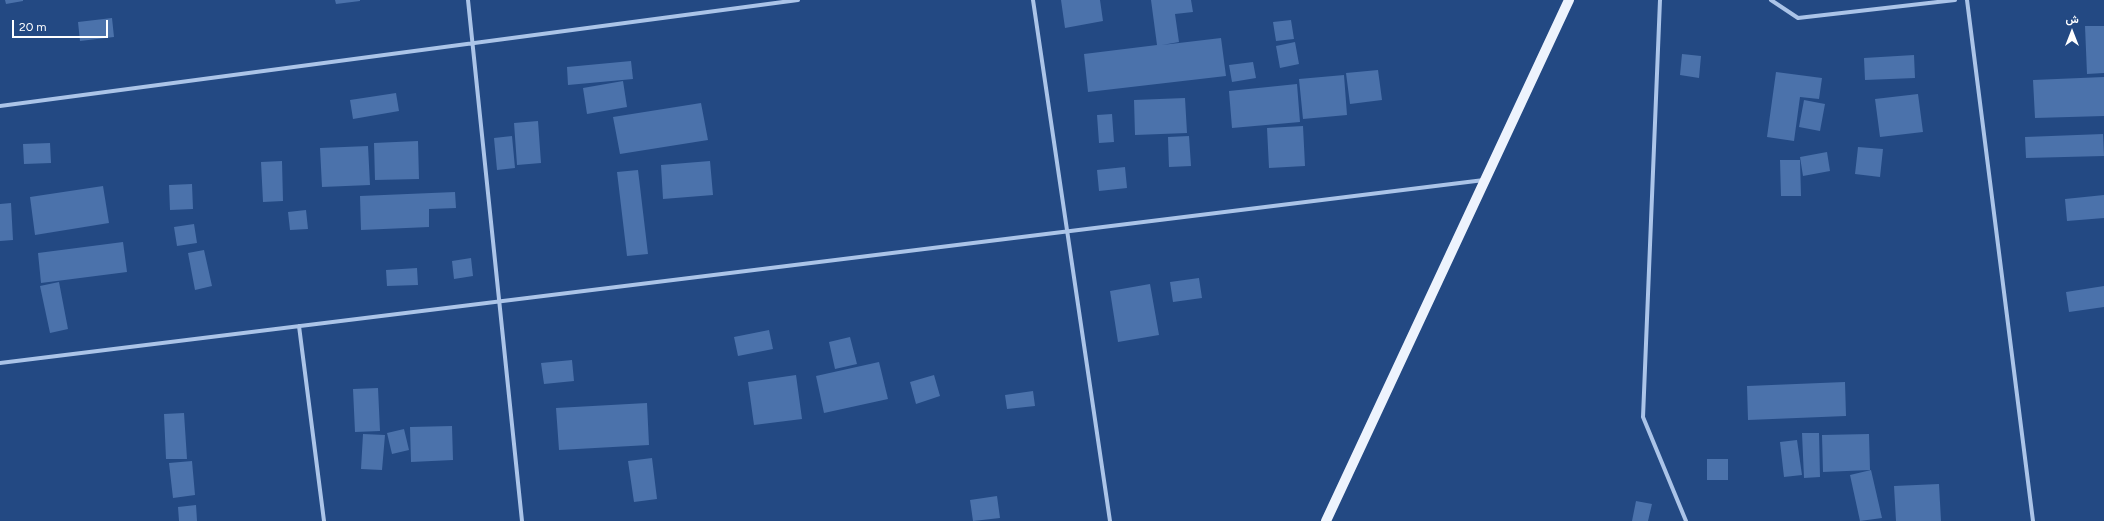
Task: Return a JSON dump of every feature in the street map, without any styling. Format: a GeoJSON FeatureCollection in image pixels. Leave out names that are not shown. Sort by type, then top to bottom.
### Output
{"type":"FeatureCollection","features":[{"type":"Feature","properties":{"kind":"main road"},"geometry":{"type":"LineString","coordinates":[[1326,521],[1569,0]]}},
{"type":"Feature","properties":{"kind":"street"},"geometry":{"type":"LineString","coordinates":[[468,0],[522,521]]}},
{"type":"Feature","properties":{"kind":"street"},"geometry":{"type":"LineString","coordinates":[[0,106],[798,0]]}},
{"type":"Feature","properties":{"kind":"street"},"geometry":{"type":"LineString","coordinates":[[1033,0],[1110,521]]}},
{"type":"Feature","properties":{"kind":"street"},"geometry":{"type":"LineString","coordinates":[[1660,0],[1643,418],[1686,521]]}},
{"type":"Feature","properties":{"kind":"street"},"geometry":{"type":"LineString","coordinates":[[1771,0],[1798,18],[1955,0]]}},
{"type":"Feature","properties":{"kind":"street"},"geometry":{"type":"LineString","coordinates":[[1968,0],[2033,521]]}},
{"type":"Feature","properties":{"kind":"street"},"geometry":{"type":"LineString","coordinates":[[0,363],[1485,179]]}},
{"type":"Feature","properties":{"kind":"street"},"geometry":{"type":"LineString","coordinates":[[299,326],[324,521]]}},
{"type":"Feature","properties":{"kind":"building"},"geometry":{"type":"Polygon","coordinates":[[[5,0],[23,0],[23,1],[6,4],[5,0]]]}},
{"type":"Feature","properties":{"kind":"building"},"geometry":{"type":"Polygon","coordinates":[[[335,0],[360,0],[360,1],[336,4],[335,0]]]}},
{"type":"Feature","properties":{"kind":"building"},"geometry":{"type":"Polygon","coordinates":[[[1061,0],[1100,0],[1103,21],[1065,28],[1061,0]]]}},
{"type":"Feature","properties":{"kind":"building"},"geometry":{"type":"Polygon","coordinates":[[[1151,0],[1191,0],[1193,12],[1175,14],[1179,42],[1162,45],[1221,38],[1226,76],[1088,92],[1084,54],[1157,45],[1151,0]]]}},
{"type":"Feature","properties":{"kind":"building"},"geometry":{"type":"Polygon","coordinates":[[[112,18],[114,37],[80,41],[78,22],[112,18]]]}},
{"type":"Feature","properties":{"kind":"building"},"geometry":{"type":"Polygon","coordinates":[[[1291,20],[1294,39],[1276,41],[1273,22],[1291,20]]]}},
{"type":"Feature","properties":{"kind":"building"},"geometry":{"type":"Polygon","coordinates":[[[2085,26],[2104,26],[2104,73],[2087,74],[2085,26]]]}},
{"type":"Feature","properties":{"kind":"building"},"geometry":{"type":"Polygon","coordinates":[[[1295,42],[1299,64],[1280,68],[1276,46],[1295,42]]]}},
{"type":"Feature","properties":{"kind":"building"},"geometry":{"type":"Polygon","coordinates":[[[1682,54],[1701,56],[1699,78],[1680,75],[1682,54]]]}},
{"type":"Feature","properties":{"kind":"building"},"geometry":{"type":"Polygon","coordinates":[[[1914,55],[1915,78],[1865,80],[1864,58],[1914,55]]]}},
{"type":"Feature","properties":{"kind":"building"},"geometry":{"type":"Polygon","coordinates":[[[631,61],[633,79],[568,85],[567,67],[631,61]]]}},
{"type":"Feature","properties":{"kind":"building"},"geometry":{"type":"Polygon","coordinates":[[[1253,62],[1256,78],[1232,82],[1229,65],[1253,62]]]}},
{"type":"Feature","properties":{"kind":"building"},"geometry":{"type":"Polygon","coordinates":[[[1378,70],[1382,100],[1350,104],[1346,73],[1378,70]]]}},
{"type":"Feature","properties":{"kind":"building"},"geometry":{"type":"Polygon","coordinates":[[[1776,72],[1822,78],[1819,99],[1800,97],[1794,141],[1767,137],[1776,72]]]}},
{"type":"Feature","properties":{"kind":"building"},"geometry":{"type":"Polygon","coordinates":[[[1344,75],[1347,115],[1303,119],[1299,79],[1344,75]]]}},
{"type":"Feature","properties":{"kind":"building"},"geometry":{"type":"Polygon","coordinates":[[[2104,77],[2104,116],[2035,118],[2033,80],[2104,77]]]}},
{"type":"Feature","properties":{"kind":"building"},"geometry":{"type":"Polygon","coordinates":[[[623,81],[627,107],[587,114],[583,88],[623,81]]]}},
{"type":"Feature","properties":{"kind":"building"},"geometry":{"type":"Polygon","coordinates":[[[1297,84],[1300,122],[1232,128],[1229,91],[1297,84]]]}},
{"type":"Feature","properties":{"kind":"building"},"geometry":{"type":"Polygon","coordinates":[[[396,93],[399,111],[353,119],[350,100],[396,93]]]}},
{"type":"Feature","properties":{"kind":"building"},"geometry":{"type":"Polygon","coordinates":[[[1918,94],[1923,132],[1880,137],[1875,99],[1918,94]]]}},
{"type":"Feature","properties":{"kind":"building"},"geometry":{"type":"Polygon","coordinates":[[[1185,98],[1187,133],[1135,135],[1134,100],[1185,98]]]}},
{"type":"Feature","properties":{"kind":"building"},"geometry":{"type":"Polygon","coordinates":[[[1804,100],[1825,104],[1820,131],[1799,127],[1804,100]]]}},
{"type":"Feature","properties":{"kind":"building"},"geometry":{"type":"Polygon","coordinates":[[[701,103],[708,140],[620,154],[613,117],[701,103]]]}},
{"type":"Feature","properties":{"kind":"building"},"geometry":{"type":"Polygon","coordinates":[[[1112,114],[1114,142],[1099,143],[1097,115],[1112,114]]]}},
{"type":"Feature","properties":{"kind":"building"},"geometry":{"type":"Polygon","coordinates":[[[538,121],[541,163],[517,165],[514,123],[538,121]]]}},
{"type":"Feature","properties":{"kind":"building"},"geometry":{"type":"Polygon","coordinates":[[[1303,126],[1305,166],[1269,168],[1267,128],[1303,126]]]}},
{"type":"Feature","properties":{"kind":"building"},"geometry":{"type":"Polygon","coordinates":[[[2103,134],[2104,156],[2026,158],[2025,137],[2103,134]]]}},
{"type":"Feature","properties":{"kind":"building"},"geometry":{"type":"Polygon","coordinates":[[[512,136],[515,168],[497,170],[494,138],[512,136]]]}},
{"type":"Feature","properties":{"kind":"building"},"geometry":{"type":"Polygon","coordinates":[[[1189,136],[1191,166],[1169,167],[1168,137],[1189,136]]]}},
{"type":"Feature","properties":{"kind":"building"},"geometry":{"type":"Polygon","coordinates":[[[418,141],[419,179],[375,180],[374,143],[418,141]]]}},
{"type":"Feature","properties":{"kind":"building"},"geometry":{"type":"Polygon","coordinates":[[[50,143],[51,163],[24,164],[23,144],[50,143]]]}},
{"type":"Feature","properties":{"kind":"building"},"geometry":{"type":"Polygon","coordinates":[[[368,146],[370,185],[322,187],[320,148],[368,146]]]}},
{"type":"Feature","properties":{"kind":"building"},"geometry":{"type":"Polygon","coordinates":[[[1858,147],[1883,149],[1880,177],[1855,174],[1858,147]]]}},
{"type":"Feature","properties":{"kind":"building"},"geometry":{"type":"Polygon","coordinates":[[[1827,152],[1830,171],[1803,176],[1800,157],[1827,152]]]}},
{"type":"Feature","properties":{"kind":"building"},"geometry":{"type":"Polygon","coordinates":[[[1780,160],[1800,160],[1801,196],[1781,196],[1780,160]]]}},
{"type":"Feature","properties":{"kind":"building"},"geometry":{"type":"Polygon","coordinates":[[[282,161],[283,201],[263,202],[261,162],[282,161]]]}},
{"type":"Feature","properties":{"kind":"building"},"geometry":{"type":"Polygon","coordinates":[[[710,161],[713,195],[663,199],[661,165],[710,161]]]}},
{"type":"Feature","properties":{"kind":"building"},"geometry":{"type":"Polygon","coordinates":[[[1125,167],[1127,188],[1099,191],[1097,170],[1125,167]]]}},
{"type":"Feature","properties":{"kind":"building"},"geometry":{"type":"Polygon","coordinates":[[[638,170],[648,254],[627,256],[617,172],[638,170]]]}},
{"type":"Feature","properties":{"kind":"building"},"geometry":{"type":"Polygon","coordinates":[[[192,184],[193,209],[170,210],[169,185],[192,184]]]}},
{"type":"Feature","properties":{"kind":"building"},"geometry":{"type":"Polygon","coordinates":[[[103,186],[109,223],[35,235],[30,197],[103,186]]]}},
{"type":"Feature","properties":{"kind":"building"},"geometry":{"type":"Polygon","coordinates":[[[455,192],[456,208],[429,209],[429,227],[361,230],[360,196],[455,192]]]}},
{"type":"Feature","properties":{"kind":"building"},"geometry":{"type":"Polygon","coordinates":[[[2104,195],[2104,218],[2067,221],[2065,199],[2104,195]]]}},
{"type":"Feature","properties":{"kind":"building"},"geometry":{"type":"Polygon","coordinates":[[[11,203],[13,240],[0,241],[0,204],[11,203]]]}},
{"type":"Feature","properties":{"kind":"building"},"geometry":{"type":"Polygon","coordinates":[[[306,210],[308,229],[290,230],[288,212],[306,210]]]}},
{"type":"Feature","properties":{"kind":"building"},"geometry":{"type":"Polygon","coordinates":[[[194,224],[197,243],[177,246],[174,227],[194,224]]]}},
{"type":"Feature","properties":{"kind":"building"},"geometry":{"type":"Polygon","coordinates":[[[123,242],[127,272],[41,283],[38,253],[123,242]]]}},
{"type":"Feature","properties":{"kind":"building"},"geometry":{"type":"Polygon","coordinates":[[[204,250],[212,286],[195,290],[188,253],[204,250]]]}},
{"type":"Feature","properties":{"kind":"building"},"geometry":{"type":"Polygon","coordinates":[[[471,258],[473,276],[454,279],[452,261],[471,258]]]}},
{"type":"Feature","properties":{"kind":"building"},"geometry":{"type":"Polygon","coordinates":[[[417,268],[418,285],[387,286],[386,270],[417,268]]]}},
{"type":"Feature","properties":{"kind":"building"},"geometry":{"type":"Polygon","coordinates":[[[1199,278],[1202,298],[1173,302],[1170,282],[1199,278]]]}},
{"type":"Feature","properties":{"kind":"building"},"geometry":{"type":"Polygon","coordinates":[[[59,282],[68,329],[50,333],[40,286],[59,282]]]}},
{"type":"Feature","properties":{"kind":"building"},"geometry":{"type":"Polygon","coordinates":[[[1150,284],[1159,335],[1118,342],[1110,291],[1150,284]]]}},
{"type":"Feature","properties":{"kind":"building"},"geometry":{"type":"Polygon","coordinates":[[[2104,286],[2104,307],[2069,312],[2066,292],[2104,286]]]}},
{"type":"Feature","properties":{"kind":"building"},"geometry":{"type":"Polygon","coordinates":[[[769,330],[773,349],[738,356],[734,337],[769,330]]]}},
{"type":"Feature","properties":{"kind":"building"},"geometry":{"type":"Polygon","coordinates":[[[850,337],[857,364],[835,369],[829,342],[850,337]]]}},
{"type":"Feature","properties":{"kind":"building"},"geometry":{"type":"Polygon","coordinates":[[[572,360],[574,381],[544,384],[541,363],[572,360]]]}},
{"type":"Feature","properties":{"kind":"building"},"geometry":{"type":"Polygon","coordinates":[[[879,362],[888,399],[824,413],[816,376],[879,362]]]}},
{"type":"Feature","properties":{"kind":"building"},"geometry":{"type":"Polygon","coordinates":[[[796,375],[802,419],[754,425],[748,382],[796,375]]]}},
{"type":"Feature","properties":{"kind":"building"},"geometry":{"type":"Polygon","coordinates":[[[934,375],[940,396],[916,404],[910,382],[934,375]]]}},
{"type":"Feature","properties":{"kind":"building"},"geometry":{"type":"Polygon","coordinates":[[[1845,382],[1846,416],[1748,420],[1747,386],[1845,382]]]}},
{"type":"Feature","properties":{"kind":"building"},"geometry":{"type":"Polygon","coordinates":[[[378,388],[380,431],[355,432],[353,389],[378,388]]]}},
{"type":"Feature","properties":{"kind":"building"},"geometry":{"type":"Polygon","coordinates":[[[1033,391],[1035,406],[1007,409],[1005,395],[1033,391]]]}},
{"type":"Feature","properties":{"kind":"building"},"geometry":{"type":"Polygon","coordinates":[[[647,403],[649,445],[559,450],[556,408],[647,403]]]}},
{"type":"Feature","properties":{"kind":"building"},"geometry":{"type":"Polygon","coordinates":[[[184,413],[187,459],[166,459],[164,414],[184,413]]]}},
{"type":"Feature","properties":{"kind":"building"},"geometry":{"type":"Polygon","coordinates":[[[452,426],[453,460],[411,462],[410,427],[452,426]]]}},
{"type":"Feature","properties":{"kind":"building"},"geometry":{"type":"Polygon","coordinates":[[[404,429],[409,450],[392,454],[387,433],[404,429]]]}},
{"type":"Feature","properties":{"kind":"building"},"geometry":{"type":"Polygon","coordinates":[[[1802,433],[1819,433],[1820,477],[1804,478],[1802,433]]]}},
{"type":"Feature","properties":{"kind":"building"},"geometry":{"type":"Polygon","coordinates":[[[363,434],[385,435],[382,470],[361,469],[363,434]]]}},
{"type":"Feature","properties":{"kind":"building"},"geometry":{"type":"Polygon","coordinates":[[[1869,434],[1870,470],[1823,472],[1822,435],[1869,434]]]}},
{"type":"Feature","properties":{"kind":"building"},"geometry":{"type":"Polygon","coordinates":[[[1797,440],[1802,475],[1784,477],[1780,442],[1797,440]]]}},
{"type":"Feature","properties":{"kind":"building"},"geometry":{"type":"Polygon","coordinates":[[[652,458],[657,499],[634,502],[628,461],[652,458]]]}},
{"type":"Feature","properties":{"kind":"building"},"geometry":{"type":"Polygon","coordinates":[[[1707,459],[1728,459],[1728,480],[1707,480],[1707,459]]]}},
{"type":"Feature","properties":{"kind":"building"},"geometry":{"type":"Polygon","coordinates":[[[192,461],[195,495],[173,498],[169,463],[192,461]]]}},
{"type":"Feature","properties":{"kind":"building"},"geometry":{"type":"Polygon","coordinates":[[[1871,470],[1882,518],[1860,521],[1850,475],[1871,470]]]}},
{"type":"Feature","properties":{"kind":"building"},"geometry":{"type":"Polygon","coordinates":[[[1939,484],[1941,521],[1896,521],[1894,486],[1939,484]]]}},
{"type":"Feature","properties":{"kind":"building"},"geometry":{"type":"Polygon","coordinates":[[[997,496],[1000,518],[973,521],[970,500],[997,496]]]}},
{"type":"Feature","properties":{"kind":"building"},"geometry":{"type":"Polygon","coordinates":[[[1636,501],[1652,504],[1648,521],[1632,521],[1636,501]]]}},
{"type":"Feature","properties":{"kind":"building"},"geometry":{"type":"Polygon","coordinates":[[[196,505],[197,521],[179,521],[178,507],[196,505]]]}}]}
